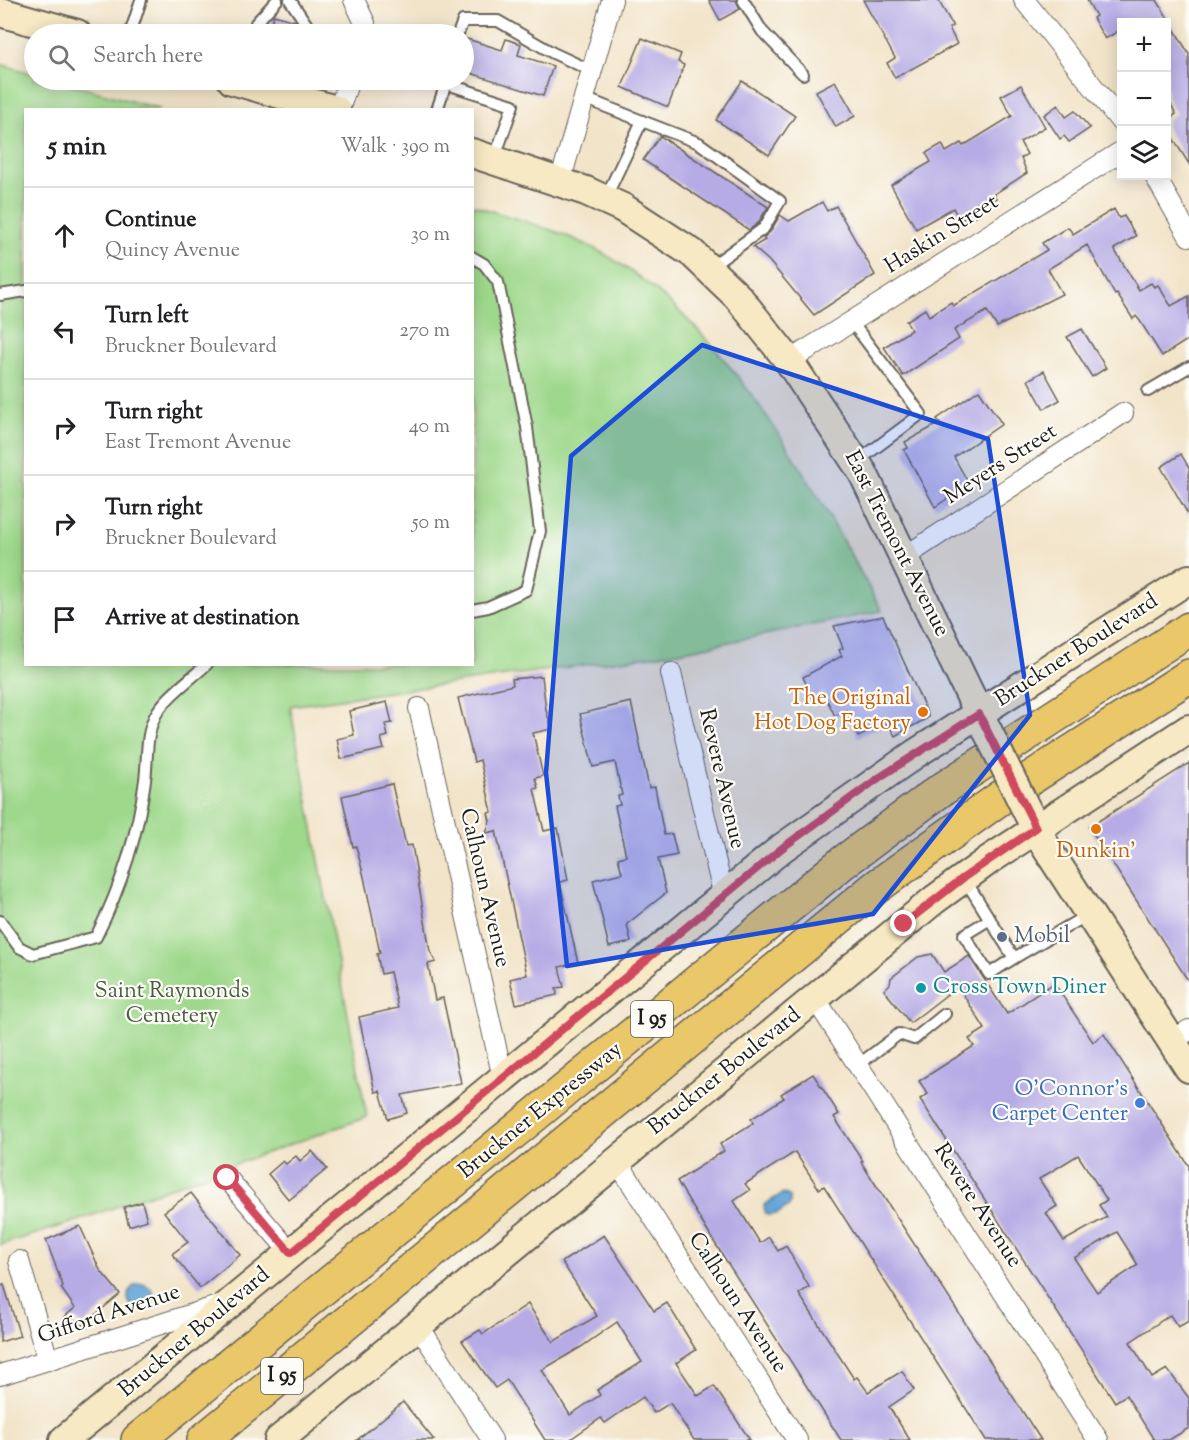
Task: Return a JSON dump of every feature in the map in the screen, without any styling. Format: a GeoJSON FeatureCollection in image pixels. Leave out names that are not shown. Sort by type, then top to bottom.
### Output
{"type":"FeatureCollection","features":[{"type":"Feature","properties":{"kind":"highway","name":"Bruckner Expressway"},"geometry":{"type":"LineString","coordinates":[[138,1440],[857,851],[946,787],[1189,629]]}},
{"type":"Feature","properties":{"kind":"highway","name":"Bruckner Expressway"},"geometry":{"type":"LineString","coordinates":[[204,1440],[876,887],[972,817],[1189,676]]}},
{"type":"Feature","properties":{"kind":"main road"},"geometry":{"type":"LineString","coordinates":[[0,12],[41,24]]}},
{"type":"Feature","properties":{"kind":"main road"},"geometry":{"type":"LineString","coordinates":[[284,90],[331,108]]}},
{"type":"Feature","properties":{"kind":"main road","name":"East Tremont Avenue"},"geometry":{"type":"LineString","coordinates":[[483,157],[605,199],[657,228],[710,268],[738,297],[789,361],[857,462],[906,556],[1031,820],[1089,914],[1180,1036],[1189,1068]]}},
{"type":"Feature","properties":{"kind":"main road","name":"Bruckner Boulevard"},"geometry":{"type":"LineString","coordinates":[[64,1440],[782,848],[880,777],[983,722],[1189,579]]}},
{"type":"Feature","properties":{"kind":"main road","name":"Bruckner Boulevard"},"geometry":{"type":"LineString","coordinates":[[279,1440],[1031,820],[1189,729]]}},
{"type":"Feature","properties":{"kind":"street"},"geometry":{"type":"LineString","coordinates":[[354,0],[365,24]]}},
{"type":"Feature","properties":{"kind":"street"},"geometry":{"type":"LineString","coordinates":[[560,182],[612,0]]}},
{"type":"Feature","properties":{"kind":"street"},"geometry":{"type":"LineString","coordinates":[[1024,0],[1117,117]]}},
{"type":"Feature","properties":{"kind":"street"},"geometry":{"type":"LineString","coordinates":[[334,108],[343,90]]}},
{"type":"Feature","properties":{"kind":"street","name":"Haskin Street"},"geometry":{"type":"LineString","coordinates":[[789,361],[1117,154]]}},
{"type":"Feature","properties":{"kind":"street"},"geometry":{"type":"LineString","coordinates":[[1157,180],[1189,236]]}},
{"type":"Feature","properties":{"kind":"street","name":"Meyers Street"},"geometry":{"type":"LineString","coordinates":[[906,556],[1123,413]]}},
{"type":"Feature","properties":{"kind":"street","name":"Revere Avenue"},"geometry":{"type":"LineString","coordinates":[[671,673],[724,897]]}},
{"type":"Feature","properties":{"kind":"street","name":"Calhoun Avenue"},"geometry":{"type":"LineString","coordinates":[[419,708],[503,1078]]}},
{"type":"Feature","properties":{"kind":"street","name":"Revere Avenue"},"geometry":{"type":"LineString","coordinates":[[815,998],[1098,1440]]}},
{"type":"Feature","properties":{"kind":"street","name":"Calhoun Avenue"},"geometry":{"type":"LineString","coordinates":[[617,1161],[797,1440]]}},
{"type":"Feature","properties":{"kind":"street"},"geometry":{"type":"LineString","coordinates":[[227,1178],[291,1253]]}},
{"type":"Feature","properties":{"kind":"street"},"geometry":{"type":"LineString","coordinates":[[20,1261],[48,1360]]}},
{"type":"Feature","properties":{"kind":"street","name":"Gifford Avenue"},"geometry":{"type":"LineString","coordinates":[[0,1375],[232,1301]]}},
{"type":"Feature","properties":{"kind":"street"},"geometry":{"type":"LineString","coordinates":[[418,1325],[492,1440]]}},
{"type":"Feature","properties":{"kind":"lane"},"geometry":{"type":"LineString","coordinates":[[133,24],[141,0]]}},
{"type":"Feature","properties":{"kind":"lane"},"geometry":{"type":"LineString","coordinates":[[256,24],[277,0]]}},
{"type":"Feature","properties":{"kind":"lane"},"geometry":{"type":"LineString","coordinates":[[290,0],[306,24]]}},
{"type":"Feature","properties":{"kind":"lane"},"geometry":{"type":"LineString","coordinates":[[743,0],[762,31],[803,74]]}},
{"type":"Feature","properties":{"kind":"lane"},"geometry":{"type":"LineString","coordinates":[[462,24],[463,21],[498,21],[553,53],[591,71]]}},
{"type":"Feature","properties":{"kind":"lane"},"geometry":{"type":"LineString","coordinates":[[438,108],[444,90]]}},
{"type":"Feature","properties":{"kind":"lane"},"geometry":{"type":"LineString","coordinates":[[470,90],[513,105],[483,157]]}},
{"type":"Feature","properties":{"kind":"lane"},"geometry":{"type":"LineString","coordinates":[[584,98],[699,142],[780,201],[764,228],[710,268]]}},
{"type":"Feature","properties":{"kind":"lane"},"geometry":{"type":"LineString","coordinates":[[605,199],[642,121]]}},
{"type":"Feature","properties":{"kind":"lane"},"geometry":{"type":"LineString","coordinates":[[474,258],[484,264],[498,282],[504,304],[527,427],[540,531],[526,590],[488,607],[474,610]]}},
{"type":"Feature","properties":{"kind":"lane"},"geometry":{"type":"LineString","coordinates":[[0,295],[24,291]]}},
{"type":"Feature","properties":{"kind":"lane"},"geometry":{"type":"LineString","coordinates":[[851,321],[921,414],[857,462]]}},
{"type":"Feature","properties":{"kind":"lane"},"geometry":{"type":"LineString","coordinates":[[1148,391],[1189,366]]}},
{"type":"Feature","properties":{"kind":"lane"},"geometry":{"type":"LineString","coordinates":[[0,921],[19,947],[33,954],[96,937],[116,896],[134,838],[146,778],[147,741],[156,715],[205,666]]}},
{"type":"Feature","properties":{"kind":"lane"},"geometry":{"type":"LineString","coordinates":[[963,878],[1014,958]]}},
{"type":"Feature","properties":{"kind":"lane"},"geometry":{"type":"LineString","coordinates":[[990,919],[964,935],[989,974],[1089,914]]}},
{"type":"Feature","properties":{"kind":"lane"},"geometry":{"type":"LineString","coordinates":[[858,1065],[899,1034],[914,1040],[945,1014]]}},
{"type":"Feature","properties":{"kind":"highlighted area"},"geometry":{"type":"Polygon","coordinates":[[[702,345],[988,439],[1030,715],[873,914],[567,966],[546,773],[571,456],[702,345]]]}},
{"type":"Feature","properties":{"kind":"green space","name":"Saint Raymonds Cemetery"},"geometry":{"type":"Polygon","coordinates":[[[0,64],[24,71],[24,90],[91,90],[156,108],[24,108],[24,666],[474,666],[474,205],[554,231],[601,252],[647,283],[690,321],[764,412],[796,461],[882,611],[679,652],[290,706],[367,1117],[71,1223],[0,1245],[0,64]]]}},
{"type":"Feature","properties":{"kind":"water"},"geometry":{"type":"Polygon","coordinates":[[[783,1193],[790,1197],[790,1205],[777,1214],[765,1213],[764,1205],[783,1193]]]}},
{"type":"Feature","properties":{"kind":"water"},"geometry":{"type":"Polygon","coordinates":[[[141,1284],[150,1288],[154,1297],[150,1306],[141,1310],[132,1306],[128,1297],[132,1288],[141,1284]]]}},
{"type":"Feature","properties":{"kind":"building"},"geometry":{"type":"Polygon","coordinates":[[[709,0],[736,0],[740,9],[720,20],[709,0]]]}},
{"type":"Feature","properties":{"kind":"building"},"geometry":{"type":"Polygon","coordinates":[[[863,0],[938,0],[953,26],[949,28],[957,44],[895,78],[887,63],[895,58],[863,0]]]}},
{"type":"Feature","properties":{"kind":"building"},"geometry":{"type":"Polygon","coordinates":[[[1087,0],[1157,0],[1168,18],[1117,18],[1117,32],[1105,39],[1093,18],[1096,16],[1087,0]]]}},
{"type":"Feature","properties":{"kind":"building"},"geometry":{"type":"Polygon","coordinates":[[[274,15],[295,21],[297,24],[270,24],[274,15]]]}},
{"type":"Feature","properties":{"kind":"building"},"geometry":{"type":"Polygon","coordinates":[[[1171,24],[1189,54],[1189,164],[1171,135],[1171,117],[1176,114],[1171,105],[1171,24]]]}},
{"type":"Feature","properties":{"kind":"building"},"geometry":{"type":"Polygon","coordinates":[[[642,38],[681,54],[678,62],[684,65],[668,107],[622,87],[642,38]]]}},
{"type":"Feature","properties":{"kind":"building"},"geometry":{"type":"Polygon","coordinates":[[[506,39],[521,44],[518,55],[553,66],[543,96],[474,74],[474,41],[502,50],[506,39]]]}},
{"type":"Feature","properties":{"kind":"building"},"geometry":{"type":"Polygon","coordinates":[[[742,81],[795,116],[769,155],[716,120],[742,81]]]}},
{"type":"Feature","properties":{"kind":"building"},"geometry":{"type":"Polygon","coordinates":[[[835,81],[855,116],[836,127],[816,91],[835,81]]]}},
{"type":"Feature","properties":{"kind":"building"},"geometry":{"type":"Polygon","coordinates":[[[1021,85],[1045,127],[1020,142],[1027,154],[1021,158],[1027,173],[994,194],[996,198],[979,209],[981,213],[967,221],[965,218],[960,220],[953,208],[916,229],[891,185],[931,162],[926,153],[942,144],[946,152],[961,143],[963,146],[1012,116],[1001,96],[1021,85]]]}},
{"type":"Feature","properties":{"kind":"building"},"geometry":{"type":"Polygon","coordinates":[[[1058,105],[1066,117],[1075,111],[1090,128],[1069,142],[1064,136],[1060,139],[1044,115],[1058,105]]]}},
{"type":"Feature","properties":{"kind":"building"},"geometry":{"type":"Polygon","coordinates":[[[660,136],[768,207],[758,223],[749,230],[643,160],[660,136]]]}},
{"type":"Feature","properties":{"kind":"building"},"geometry":{"type":"Polygon","coordinates":[[[822,202],[827,211],[836,206],[875,275],[814,315],[769,261],[753,247],[765,240],[763,238],[770,232],[780,215],[789,221],[822,202]]]}},
{"type":"Feature","properties":{"kind":"building"},"geometry":{"type":"Polygon","coordinates":[[[1114,209],[1119,218],[1124,216],[1136,236],[1114,249],[1139,290],[1151,283],[1154,287],[1158,285],[1171,306],[1189,296],[1189,339],[1162,356],[1140,321],[1136,316],[1133,319],[1117,294],[1115,295],[1087,245],[1048,269],[1062,294],[997,327],[987,311],[954,330],[959,339],[903,376],[884,347],[911,330],[906,321],[925,309],[929,316],[951,302],[953,306],[1047,250],[1042,243],[1068,227],[1073,234],[1114,209]]]}},
{"type":"Feature","properties":{"kind":"building"},"geometry":{"type":"Polygon","coordinates":[[[1082,329],[1106,368],[1092,377],[1067,337],[1082,329]]]}},
{"type":"Feature","properties":{"kind":"building"},"geometry":{"type":"Polygon","coordinates":[[[1044,371],[1060,400],[1044,409],[1028,380],[1044,371]]]}},
{"type":"Feature","properties":{"kind":"building"},"geometry":{"type":"Polygon","coordinates":[[[979,390],[1002,424],[954,457],[969,484],[935,507],[904,450],[908,448],[905,442],[940,423],[937,419],[979,390]]]}},
{"type":"Feature","properties":{"kind":"building"},"geometry":{"type":"Polygon","coordinates":[[[1181,454],[1189,468],[1189,516],[1161,467],[1181,454]]]}},
{"type":"Feature","properties":{"kind":"building"},"geometry":{"type":"Polygon","coordinates":[[[883,616],[929,717],[895,736],[888,723],[858,737],[846,710],[835,716],[823,692],[812,697],[803,677],[842,656],[839,650],[843,648],[834,626],[883,616]]]}},
{"type":"Feature","properties":{"kind":"building"},"geometry":{"type":"Polygon","coordinates":[[[542,676],[546,710],[552,729],[533,733],[543,776],[535,778],[538,788],[534,789],[544,831],[558,828],[568,880],[560,882],[578,963],[559,967],[564,987],[556,988],[557,995],[516,1004],[510,979],[527,975],[496,831],[486,833],[490,821],[488,813],[492,812],[480,760],[474,762],[458,698],[513,685],[512,679],[542,676]]]}},
{"type":"Feature","properties":{"kind":"building"},"geometry":{"type":"Polygon","coordinates":[[[387,702],[392,723],[385,724],[388,736],[381,738],[384,749],[341,759],[337,739],[354,735],[349,711],[387,702]]]}},
{"type":"Feature","properties":{"kind":"building"},"geometry":{"type":"Polygon","coordinates":[[[631,702],[649,788],[655,787],[664,835],[672,834],[677,855],[658,859],[666,893],[627,924],[631,942],[609,947],[593,880],[622,873],[618,858],[626,856],[615,806],[620,805],[618,796],[622,795],[615,762],[593,767],[580,714],[631,702]]]}},
{"type":"Feature","properties":{"kind":"building"},"geometry":{"type":"Polygon","coordinates":[[[1189,763],[1189,982],[1089,827],[1189,763]]]}},
{"type":"Feature","properties":{"kind":"building"},"geometry":{"type":"Polygon","coordinates":[[[392,784],[406,846],[412,845],[430,951],[436,962],[428,964],[435,1000],[443,998],[461,1083],[402,1095],[407,1113],[388,1119],[380,1091],[375,1092],[359,1017],[398,1008],[390,972],[381,974],[377,954],[380,953],[364,877],[356,846],[353,847],[342,796],[392,784]]]}},
{"type":"Feature","properties":{"kind":"building"},"geometry":{"type":"Polygon","coordinates":[[[932,954],[944,972],[969,956],[1007,1014],[1054,983],[1093,1042],[1104,1034],[1189,1166],[1189,1321],[1178,1327],[1170,1315],[1130,1342],[1152,1378],[1167,1369],[1189,1398],[1189,1428],[1169,1440],[1154,1440],[1126,1395],[1115,1402],[920,1099],[928,1094],[919,1081],[974,1046],[969,1039],[985,1029],[958,986],[910,1023],[884,990],[890,984],[891,978],[918,957],[932,954]],[[1078,1155],[1039,1179],[1057,1206],[1046,1213],[1064,1241],[1107,1217],[1099,1205],[1107,1200],[1078,1155]],[[1117,1232],[1074,1258],[1097,1292],[1138,1265],[1117,1232]]]}},
{"type":"Feature","properties":{"kind":"building"},"geometry":{"type":"Polygon","coordinates":[[[813,1074],[839,1114],[834,1117],[863,1161],[861,1162],[1041,1440],[986,1440],[824,1186],[819,1189],[795,1152],[745,1184],[750,1190],[734,1201],[760,1243],[769,1237],[778,1251],[786,1246],[809,1287],[799,1294],[854,1379],[857,1377],[868,1392],[902,1371],[914,1390],[889,1407],[910,1440],[841,1440],[711,1237],[677,1181],[724,1151],[720,1144],[753,1123],[751,1119],[784,1098],[781,1094],[813,1074]]]}},
{"type":"Feature","properties":{"kind":"building"},"geometry":{"type":"Polygon","coordinates":[[[312,1151],[327,1169],[289,1200],[268,1174],[283,1161],[286,1164],[296,1156],[300,1161],[312,1151]]]}},
{"type":"Feature","properties":{"kind":"building"},"geometry":{"type":"Polygon","coordinates":[[[191,1193],[240,1255],[200,1288],[172,1254],[188,1242],[164,1212],[191,1193]]]}},
{"type":"Feature","properties":{"kind":"building"},"geometry":{"type":"Polygon","coordinates":[[[142,1202],[147,1220],[129,1226],[124,1207],[142,1202]]]}},
{"type":"Feature","properties":{"kind":"building"},"geometry":{"type":"Polygon","coordinates":[[[80,1226],[100,1270],[120,1294],[82,1326],[78,1321],[64,1317],[75,1308],[61,1288],[63,1286],[46,1240],[80,1226]]]}},
{"type":"Feature","properties":{"kind":"building"},"geometry":{"type":"Polygon","coordinates":[[[604,1235],[654,1311],[667,1303],[696,1350],[676,1363],[698,1396],[714,1386],[750,1440],[694,1440],[670,1403],[654,1413],[643,1397],[605,1423],[601,1418],[569,1440],[545,1440],[507,1380],[495,1388],[462,1341],[480,1330],[483,1334],[528,1304],[553,1342],[597,1316],[562,1262],[604,1235]],[[617,1322],[542,1370],[570,1415],[600,1395],[597,1390],[642,1362],[617,1322]]]}},
{"type":"Feature","properties":{"kind":"building"},"geometry":{"type":"Polygon","coordinates":[[[4,1285],[20,1336],[0,1342],[0,1286],[4,1285]]]}},
{"type":"Feature","properties":{"kind":"building"},"geometry":{"type":"Polygon","coordinates":[[[403,1402],[434,1440],[357,1440],[403,1402]]]}},
{"type":"Feature","properties":{"kind":"place","name":"The Original Hot Dog Factory"},"geometry":{"type":"Point","coordinates":[923,712]}},
{"type":"Feature","properties":{"kind":"place","name":"Dunkin'"},"geometry":{"type":"Point","coordinates":[1096,829]}},
{"type":"Feature","properties":{"kind":"place","name":"Mobil"},"geometry":{"type":"Point","coordinates":[1002,937]}},
{"type":"Feature","properties":{"kind":"place","name":"Cross Town Diner"},"geometry":{"type":"Point","coordinates":[921,988]}},
{"type":"Feature","properties":{"kind":"place","name":"O'Connor's Carpet Center"},"geometry":{"type":"Point","coordinates":[1140,1103]}},
{"type":"Feature","properties":{"kind":"route"},"geometry":{"type":"LineString","coordinates":[[227,1178],[291,1253],[782,848],[880,777],[979,714],[1036,828],[963,878],[904,924]]}}]}
